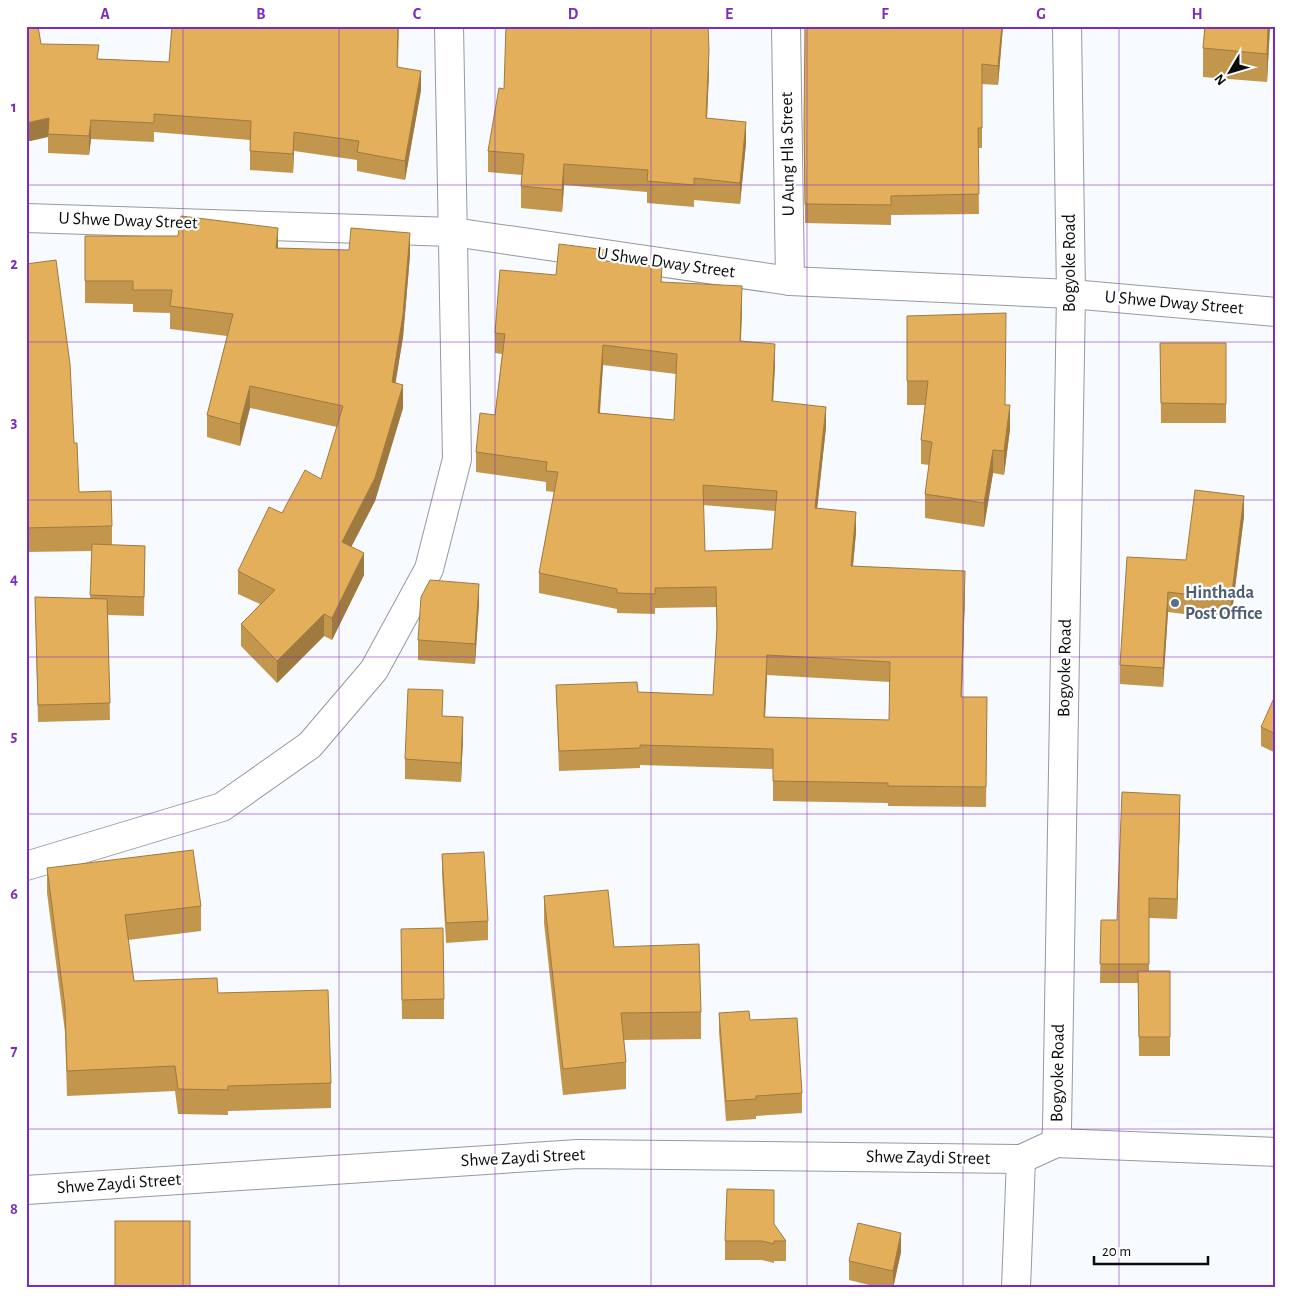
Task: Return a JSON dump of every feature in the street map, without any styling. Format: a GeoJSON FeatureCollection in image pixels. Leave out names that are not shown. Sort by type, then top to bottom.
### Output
{"type":"FeatureCollection","features":[{"type":"Feature","properties":{"kind":"street"},"geometry":{"type":"LineString","coordinates":[[26,866],[222,807],[310,745],[374,670],[429,569],[457,459],[449,26]]}},
{"type":"Feature","properties":{"kind":"street","name":"U Aung Hla Street"},"geometry":{"type":"LineString","coordinates":[[786,26],[790,281]]}},
{"type":"Feature","properties":{"kind":"street","name":"Bogyoke Road"},"geometry":{"type":"LineString","coordinates":[[1021,1159],[1056,1142],[1071,294],[1067,26]]}},
{"type":"Feature","properties":{"kind":"street","name":"U Shwe Dway Street"},"geometry":{"type":"LineString","coordinates":[[26,218],[453,232],[790,281],[1071,294],[1276,312]]}},
{"type":"Feature","properties":{"kind":"street"},"geometry":{"type":"LineString","coordinates":[[1056,1142],[1276,1152]]}},
{"type":"Feature","properties":{"kind":"street","name":"Shwe Zaydi Street"},"geometry":{"type":"LineString","coordinates":[[26,1190],[578,1154],[1021,1159]]}},
{"type":"Feature","properties":{"kind":"street"},"geometry":{"type":"LineString","coordinates":[[1016,1288],[1021,1159]]}},
{"type":"Feature","properties":{"kind":"building"},"geometry":{"type":"Polygon","coordinates":[[[26,26],[38,26],[41,44],[99,45],[97,59],[169,62],[172,26],[398,26],[397,67],[421,71],[405,161],[357,152],[359,141],[294,132],[293,154],[250,151],[251,121],[154,114],[154,123],[91,120],[89,136],[48,134],[49,118],[26,123],[26,26]]]}},
{"type":"Feature","properties":{"kind":"building"},"geometry":{"type":"Polygon","coordinates":[[[506,26],[708,26],[709,50],[706,118],[746,122],[740,183],[694,178],[694,185],[647,181],[648,170],[564,164],[562,190],[521,186],[524,154],[488,151],[499,88],[504,89],[506,26]]]}},
{"type":"Feature","properties":{"kind":"building"},"geometry":{"type":"Polygon","coordinates":[[[805,26],[1002,26],[998,66],[982,64],[982,128],[978,128],[979,194],[891,196],[891,205],[805,204],[805,26]]]}},
{"type":"Feature","properties":{"kind":"building"},"geometry":{"type":"Polygon","coordinates":[[[1205,26],[1268,26],[1267,54],[1203,48],[1205,26]]]}},
{"type":"Feature","properties":{"kind":"building"},"geometry":{"type":"Polygon","coordinates":[[[181,216],[278,228],[276,248],[349,250],[351,228],[410,233],[403,315],[392,382],[403,385],[375,478],[342,542],[364,553],[332,618],[324,614],[277,661],[241,624],[275,590],[238,571],[269,507],[282,513],[305,470],[321,479],[343,406],[250,386],[240,424],[207,415],[233,314],[170,306],[172,290],[133,290],[133,281],[85,281],[85,236],[178,236],[181,216]]]}},
{"type":"Feature","properties":{"kind":"building"},"geometry":{"type":"Polygon","coordinates":[[[559,244],[607,250],[606,261],[662,267],[661,282],[742,286],[740,341],[775,344],[772,401],[826,407],[815,508],[856,512],[851,566],[965,571],[961,697],[987,697],[986,787],[888,786],[888,783],[773,781],[773,749],[640,745],[640,748],[559,751],[556,685],[637,682],[638,692],[713,695],[717,627],[716,587],[655,588],[655,594],[617,593],[617,589],[539,573],[558,472],[546,471],[547,462],[476,452],[480,413],[495,415],[505,334],[495,333],[500,270],[556,275],[559,244]],[[603,345],[598,413],[674,420],[677,354],[603,345]],[[703,485],[705,551],[772,549],[777,491],[703,485]],[[767,655],[764,717],[889,720],[890,662],[767,655]]]}},
{"type":"Feature","properties":{"kind":"building"},"geometry":{"type":"Polygon","coordinates":[[[56,260],[70,364],[74,443],[77,443],[79,492],[111,491],[112,526],[26,528],[26,264],[56,260]]]}},
{"type":"Feature","properties":{"kind":"building"},"geometry":{"type":"Polygon","coordinates":[[[1006,313],[1005,405],[1010,405],[1004,451],[993,450],[984,503],[925,494],[932,442],[921,440],[928,381],[907,381],[907,316],[1006,313]]]}},
{"type":"Feature","properties":{"kind":"building"},"geometry":{"type":"Polygon","coordinates":[[[1160,343],[1226,343],[1226,404],[1161,403],[1160,343]]]}},
{"type":"Feature","properties":{"kind":"building"},"geometry":{"type":"Polygon","coordinates":[[[1195,490],[1244,496],[1231,600],[1168,592],[1163,668],[1120,665],[1127,557],[1186,560],[1195,490]]]}},
{"type":"Feature","properties":{"kind":"building"},"geometry":{"type":"Polygon","coordinates":[[[92,544],[145,546],[144,597],[90,595],[92,544]]]}},
{"type":"Feature","properties":{"kind":"building"},"geometry":{"type":"Polygon","coordinates":[[[430,580],[479,584],[475,644],[418,640],[421,597],[430,580]]]}},
{"type":"Feature","properties":{"kind":"building"},"geometry":{"type":"Polygon","coordinates":[[[35,597],[107,599],[110,703],[38,705],[35,597]]]}},
{"type":"Feature","properties":{"kind":"building"},"geometry":{"type":"Polygon","coordinates":[[[408,689],[443,690],[442,716],[463,717],[461,763],[405,759],[408,689]]]}},
{"type":"Feature","properties":{"kind":"building"},"geometry":{"type":"Polygon","coordinates":[[[1274,698],[1276,699],[1276,734],[1261,727],[1274,698]]]}},
{"type":"Feature","properties":{"kind":"building"},"geometry":{"type":"Polygon","coordinates":[[[1122,792],[1180,795],[1177,899],[1149,898],[1149,964],[1100,964],[1101,920],[1117,920],[1122,792]]]}},
{"type":"Feature","properties":{"kind":"building"},"geometry":{"type":"Polygon","coordinates":[[[193,850],[201,906],[125,915],[134,981],[217,978],[218,993],[328,990],[331,1083],[228,1086],[228,1090],[178,1089],[175,1066],[67,1071],[65,1007],[47,868],[193,850]]]}},
{"type":"Feature","properties":{"kind":"building"},"geometry":{"type":"Polygon","coordinates":[[[484,852],[488,921],[446,923],[442,854],[484,852]]]}},
{"type":"Feature","properties":{"kind":"building"},"geometry":{"type":"Polygon","coordinates":[[[608,890],[614,947],[699,944],[701,1012],[621,1013],[626,1062],[563,1069],[544,896],[608,890]]]}},
{"type":"Feature","properties":{"kind":"building"},"geometry":{"type":"Polygon","coordinates":[[[443,928],[444,999],[402,1000],[401,929],[443,928]]]}},
{"type":"Feature","properties":{"kind":"building"},"geometry":{"type":"Polygon","coordinates":[[[1138,971],[1170,971],[1170,1037],[1139,1037],[1138,971]]]}},
{"type":"Feature","properties":{"kind":"building"},"geometry":{"type":"Polygon","coordinates":[[[749,1011],[750,1020],[797,1018],[802,1093],[756,1096],[756,1099],[726,1101],[719,1013],[749,1011]]]}},
{"type":"Feature","properties":{"kind":"building"},"geometry":{"type":"Polygon","coordinates":[[[727,1189],[774,1190],[774,1224],[786,1241],[774,1241],[774,1244],[762,1241],[725,1241],[727,1189]]]}},
{"type":"Feature","properties":{"kind":"building"},"geometry":{"type":"Polygon","coordinates":[[[115,1221],[190,1221],[190,1288],[115,1288],[115,1221]]]}},
{"type":"Feature","properties":{"kind":"building"},"geometry":{"type":"Polygon","coordinates":[[[858,1223],[901,1233],[893,1271],[849,1261],[858,1223]]]}},
{"type":"Feature","properties":{"kind":"place","name":"Hinthada Post Office"},"geometry":{"type":"Point","coordinates":[1175,603]}}]}
